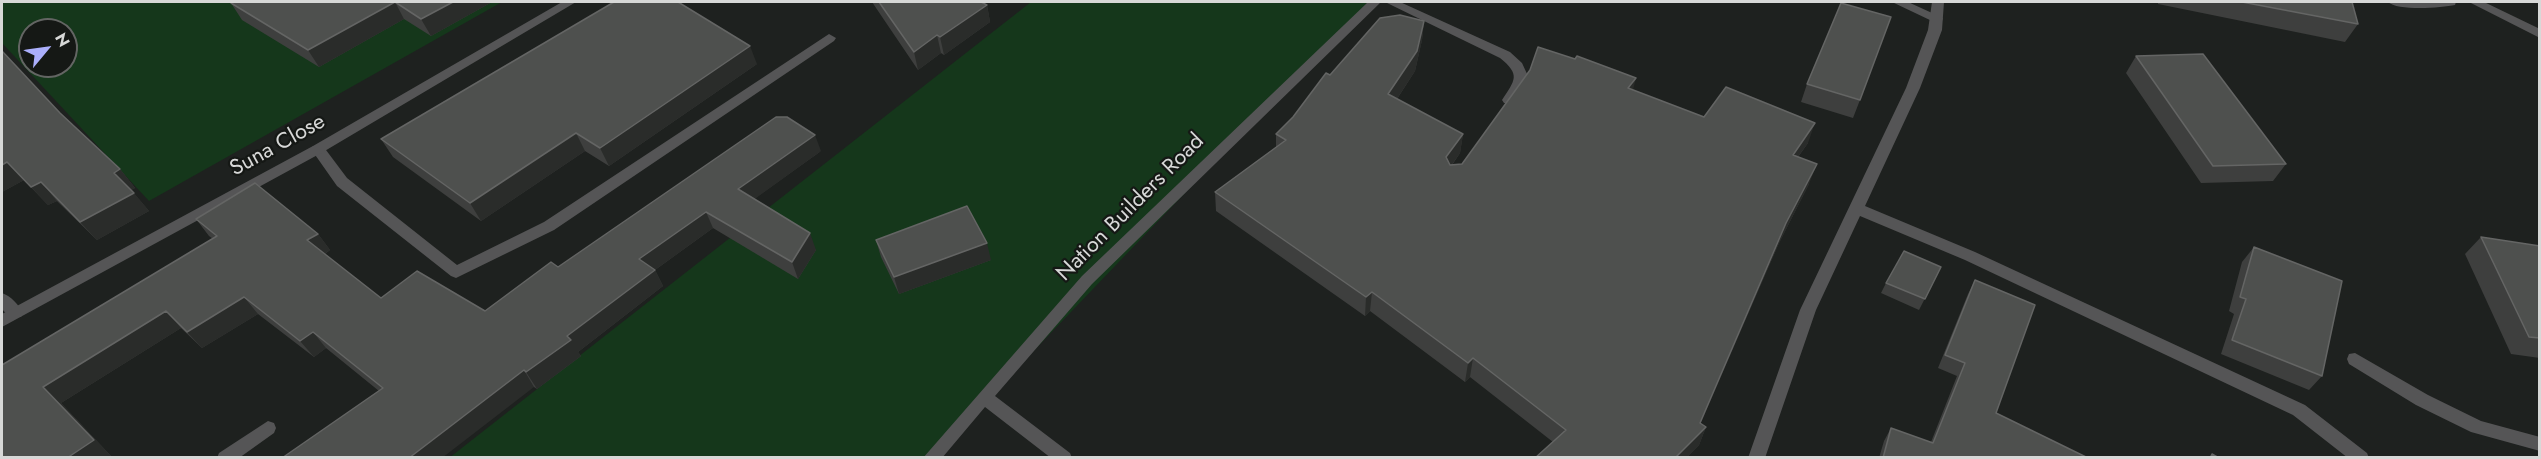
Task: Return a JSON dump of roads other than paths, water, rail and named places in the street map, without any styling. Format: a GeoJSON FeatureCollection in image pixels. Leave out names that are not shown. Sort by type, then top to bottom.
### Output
{"type":"FeatureCollection","features":[{"type":"Feature","properties":{"kind":"street","name":"Suna Close"},"geometry":{"type":"LineString","coordinates":[[8,317],[318,148],[570,2]]}},
{"type":"Feature","properties":{"kind":"street","name":"Nation Builders Road"},"geometry":{"type":"LineString","coordinates":[[931,458],[1087,280],[1375,2]]}},
{"type":"Feature","properties":{"kind":"street"},"geometry":{"type":"LineString","coordinates":[[1391,2],[1506,55],[1520,67],[1523,76],[1520,85],[1500,113]]}},
{"type":"Feature","properties":{"kind":"street"},"geometry":{"type":"LineString","coordinates":[[1898,2],[1937,18]]}},
{"type":"Feature","properties":{"kind":"street"},"geometry":{"type":"LineString","coordinates":[[1756,458],[1808,310],[1913,88],[1935,30],[1938,2]]}},
{"type":"Feature","properties":{"kind":"street"},"geometry":{"type":"LineString","coordinates":[[2394,2],[2436,4],[2450,2]]}},
{"type":"Feature","properties":{"kind":"street"},"geometry":{"type":"LineString","coordinates":[[2475,2],[2540,34]]}},
{"type":"Feature","properties":{"kind":"street"},"geometry":{"type":"LineString","coordinates":[[318,148],[342,182],[456,272],[549,226],[829,38]]}},
{"type":"Feature","properties":{"kind":"street"},"geometry":{"type":"LineString","coordinates":[[1856,208],[1971,256],[2299,410],[2361,458]]}},
{"type":"Feature","properties":{"kind":"street"},"geometry":{"type":"LineString","coordinates":[[2,299],[8,317]]}},
{"type":"Feature","properties":{"kind":"street"},"geometry":{"type":"LineString","coordinates":[[2355,359],[2422,399],[2477,427],[2540,444]]}},
{"type":"Feature","properties":{"kind":"street"},"geometry":{"type":"LineString","coordinates":[[984,397],[1064,458]]}},
{"type":"Feature","properties":{"kind":"street"},"geometry":{"type":"LineString","coordinates":[[225,458],[268,428]]}}]}
